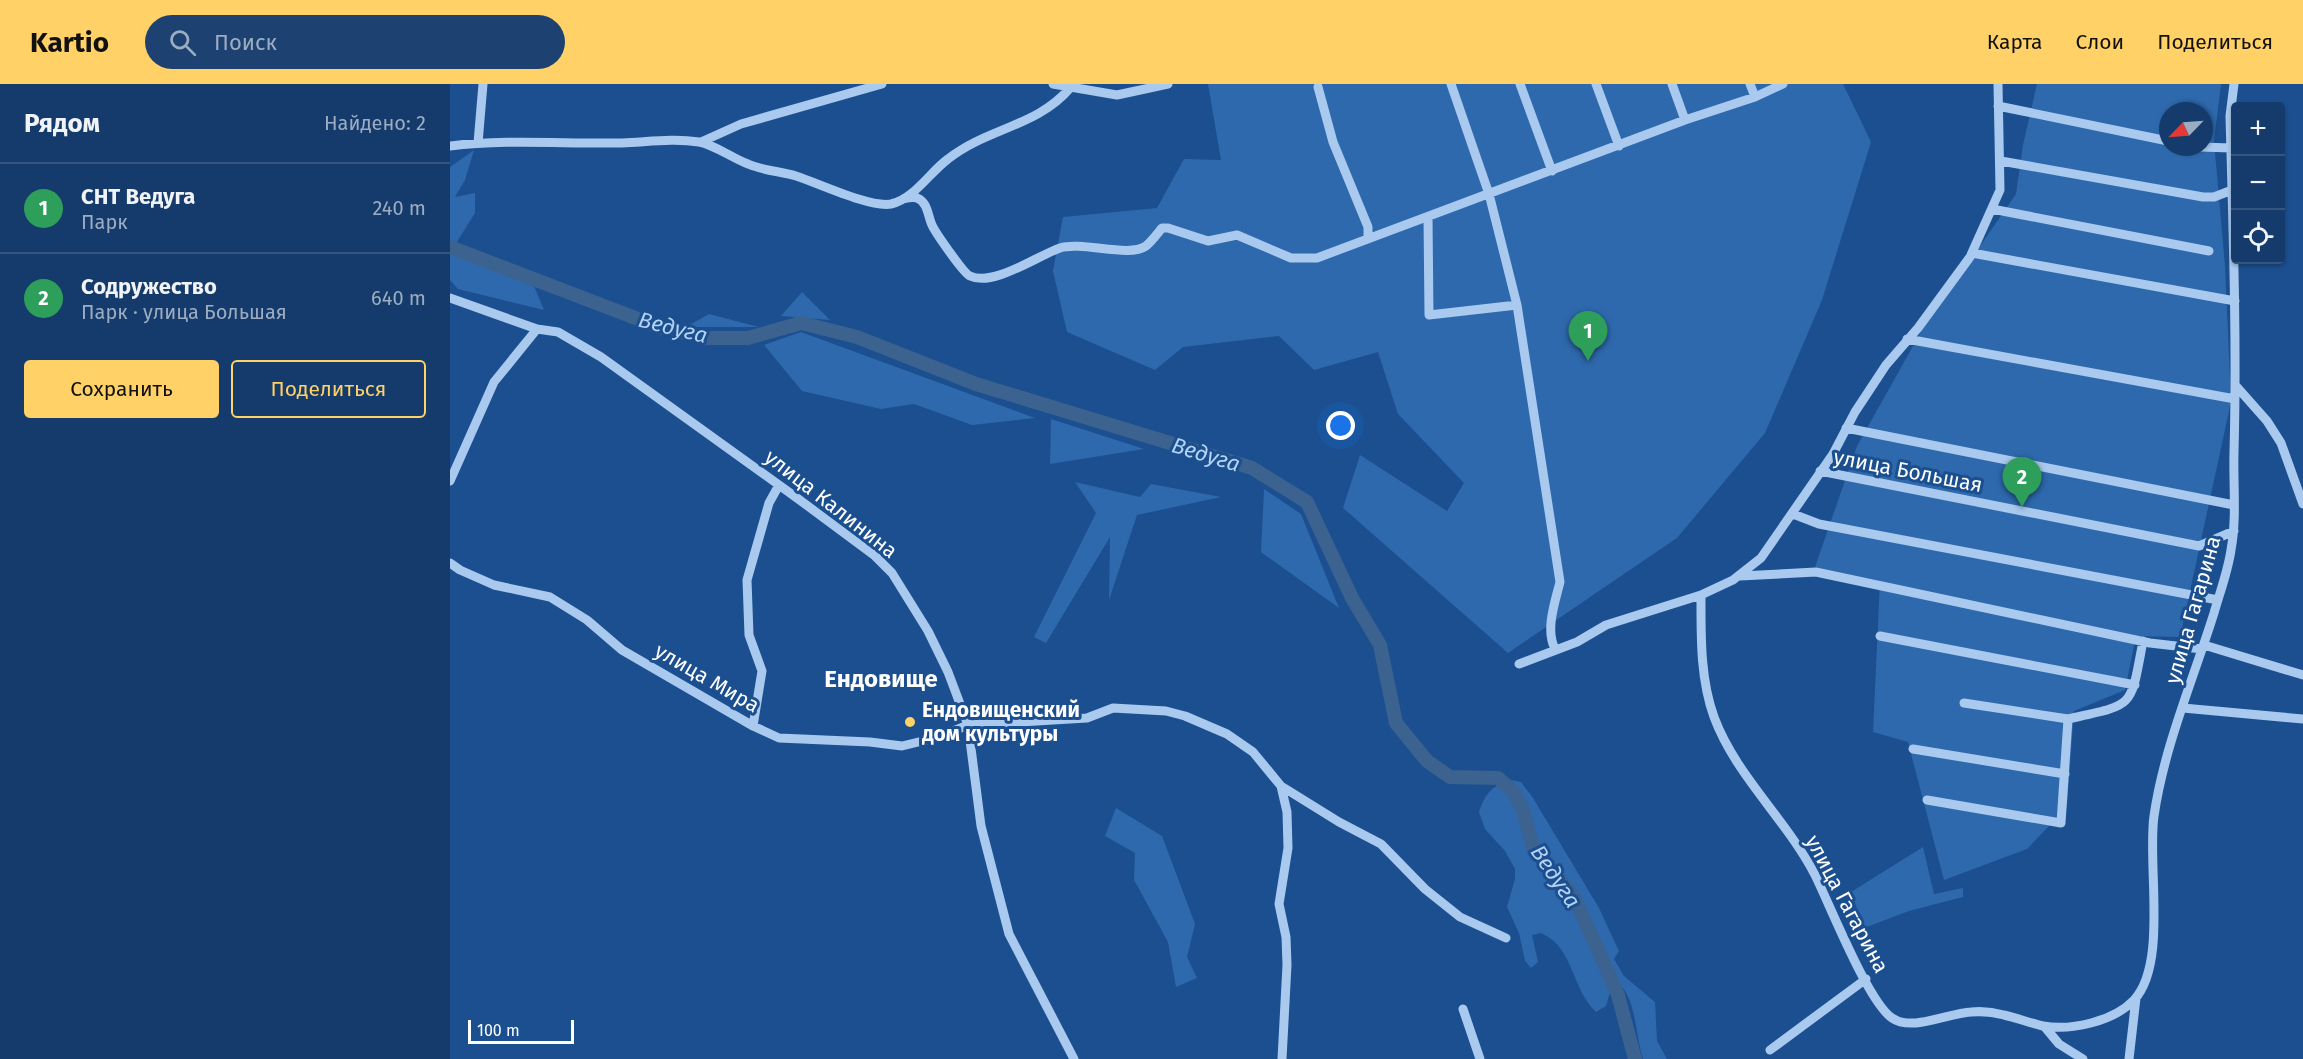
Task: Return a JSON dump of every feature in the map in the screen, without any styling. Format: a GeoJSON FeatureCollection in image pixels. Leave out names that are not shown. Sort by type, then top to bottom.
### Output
{"type":"FeatureCollection","features":[{"type":"Feature","properties":{"kind":"street"},"geometry":{"type":"LineString","coordinates":[[478,143],[483,84]]}},
{"type":"Feature","properties":{"kind":"street"},"geometry":{"type":"LineString","coordinates":[[701,142],[741,124],[882,84]]}},
{"type":"Feature","properties":{"kind":"street"},"geometry":{"type":"LineString","coordinates":[[1053,84],[1118,95],[1168,84]]}},
{"type":"Feature","properties":{"kind":"street"},"geometry":{"type":"LineString","coordinates":[[1451,84],[1489,194],[1517,305],[1560,582],[1553,608],[1551,641],[1555,649]]}},
{"type":"Feature","properties":{"kind":"street"},"geometry":{"type":"LineString","coordinates":[[1520,84],[1552,171]]}},
{"type":"Feature","properties":{"kind":"street"},"geometry":{"type":"LineString","coordinates":[[1596,84],[1619,146]]}},
{"type":"Feature","properties":{"kind":"street"},"geometry":{"type":"LineString","coordinates":[[1672,84],[1685,120]]}},
{"type":"Feature","properties":{"kind":"street"},"geometry":{"type":"LineString","coordinates":[[1750,84],[1755,97]]}},
{"type":"Feature","properties":{"kind":"street"},"geometry":{"type":"LineString","coordinates":[[450,146],[532,142],[623,143],[674,139],[701,142],[749,165],[772,173],[794,176],[828,189],[877,203],[890,204],[903,199],[917,198],[925,204],[933,227],[949,247],[957,265],[971,277],[981,280],[994,277],[1062,247],[1132,249],[1145,247],[1162,228],[1208,241],[1237,235],[1291,258],[1317,258],[1685,120],[1755,97],[1783,84]]}},
{"type":"Feature","properties":{"kind":"street"},"geometry":{"type":"LineString","coordinates":[[1519,664],[1577,642],[1606,625],[1701,596],[1737,576],[1761,558],[1833,454],[1846,428],[1886,365],[1918,328],[1972,253],[2000,190],[1998,84]]}},
{"type":"Feature","properties":{"kind":"street","name":"улица Гагарина"},"geometry":{"type":"LineString","coordinates":[[2232,102],[2234,84]]}},
{"type":"Feature","properties":{"kind":"street"},"geometry":{"type":"LineString","coordinates":[[903,199],[965,146],[984,135],[1048,110],[1071,87]]}},
{"type":"Feature","properties":{"kind":"street"},"geometry":{"type":"LineString","coordinates":[[1318,87],[1333,142],[1368,227],[1368,239]]}},
{"type":"Feature","properties":{"kind":"street"},"geometry":{"type":"LineString","coordinates":[[1998,106],[2159,139]]}},
{"type":"Feature","properties":{"kind":"street","name":"улица Гагарина"},"geometry":{"type":"LineString","coordinates":[[2231,108],[2231,148]]}},
{"type":"Feature","properties":{"kind":"street"},"geometry":{"type":"LineString","coordinates":[[2213,147],[2231,148]]}},
{"type":"Feature","properties":{"kind":"street"},"geometry":{"type":"LineString","coordinates":[[2001,161],[2203,197],[2214,197],[2231,190]]}},
{"type":"Feature","properties":{"kind":"street"},"geometry":{"type":"LineString","coordinates":[[1992,209],[2209,251]]}},
{"type":"Feature","properties":{"kind":"street","name":"улица Гагарина"},"geometry":{"type":"LineString","coordinates":[[2128,1059],[2136,998],[2149,974],[2154,930],[2153,823],[2159,781],[2218,600],[2231,554],[2234,531],[2236,386],[2233,210]]}},
{"type":"Feature","properties":{"kind":"street"},"geometry":{"type":"LineString","coordinates":[[1428,217],[1429,315],[1517,305]]}},
{"type":"Feature","properties":{"kind":"street"},"geometry":{"type":"LineString","coordinates":[[1972,253],[2235,301]]}},
{"type":"Feature","properties":{"kind":"street","name":"улица Калинина"},"geometry":{"type":"LineString","coordinates":[[450,298],[537,329],[558,332],[601,357],[875,556],[892,573],[928,631],[948,672],[968,725],[983,837],[1009,934],[1074,1059]]}},
{"type":"Feature","properties":{"kind":"street"},"geometry":{"type":"LineString","coordinates":[[450,481],[494,382],[537,329]]}},
{"type":"Feature","properties":{"kind":"street"},"geometry":{"type":"LineString","coordinates":[[1907,339],[2235,399]]}},
{"type":"Feature","properties":{"kind":"street"},"geometry":{"type":"LineString","coordinates":[[2236,386],[2267,421],[2281,444],[2303,504]]}},
{"type":"Feature","properties":{"kind":"street"},"geometry":{"type":"LineString","coordinates":[[1846,428],[2234,505]]}},
{"type":"Feature","properties":{"kind":"street","name":"улица Большая"},"geometry":{"type":"LineString","coordinates":[[1820,471],[2199,546],[2234,531]]}},
{"type":"Feature","properties":{"kind":"street"},"geometry":{"type":"LineString","coordinates":[[753,726],[762,672],[749,635],[747,580],[769,503],[779,485]]}},
{"type":"Feature","properties":{"kind":"street"},"geometry":{"type":"LineString","coordinates":[[1793,514],[1819,524],[2218,600]]}},
{"type":"Feature","properties":{"kind":"street","name":"улица Мира"},"geometry":{"type":"LineString","coordinates":[[450,563],[494,585],[550,597],[560,602],[587,620],[621,650],[753,726],[779,738],[870,742],[902,746],[939,737],[968,725],[1087,718],[1113,708],[1166,711],[1227,734],[1253,752],[1281,786]]}},
{"type":"Feature","properties":{"kind":"street"},"geometry":{"type":"LineString","coordinates":[[1737,576],[1815,572],[2143,641],[2203,647],[2303,675]]}},
{"type":"Feature","properties":{"kind":"street","name":"улица Гагарина"},"geometry":{"type":"LineString","coordinates":[[1701,596],[1701,645],[1705,681],[1713,713],[1724,740],[1800,849],[1884,1012],[1897,1022],[1915,1023],[1974,1011],[1998,1013],[2044,1026],[2070,1027],[2115,1015],[2136,998]]}},
{"type":"Feature","properties":{"kind":"street"},"geometry":{"type":"LineString","coordinates":[[1880,636],[2135,685]]}},
{"type":"Feature","properties":{"kind":"street"},"geometry":{"type":"LineString","coordinates":[[1964,703],[2068,719],[2116,708],[2127,702],[2135,685],[2143,641]]}},
{"type":"Feature","properties":{"kind":"street"},"geometry":{"type":"LineString","coordinates":[[2183,708],[2303,719]]}},
{"type":"Feature","properties":{"kind":"street"},"geometry":{"type":"LineString","coordinates":[[1927,800],[2061,823],[2068,719]]}},
{"type":"Feature","properties":{"kind":"street"},"geometry":{"type":"LineString","coordinates":[[1913,749],[2065,774]]}},
{"type":"Feature","properties":{"kind":"street"},"geometry":{"type":"LineString","coordinates":[[1281,786],[1339,822],[1381,844],[1425,889],[1460,917],[1506,938]]}},
{"type":"Feature","properties":{"kind":"street"},"geometry":{"type":"LineString","coordinates":[[1281,786],[1287,812],[1288,849],[1279,904],[1286,937],[1287,965],[1282,1059]]}},
{"type":"Feature","properties":{"kind":"street"},"geometry":{"type":"LineString","coordinates":[[1770,1050],[1866,979]]}},
{"type":"Feature","properties":{"kind":"street"},"geometry":{"type":"LineString","coordinates":[[1463,1009],[1480,1059]]}},
{"type":"Feature","properties":{"kind":"street"},"geometry":{"type":"LineString","coordinates":[[2044,1026],[2059,1044],[2083,1059]]}},
{"type":"Feature","properties":{"kind":"shaded area"},"geometry":{"type":"Polygon","coordinates":[[[1208,84],[1843,84],[1871,142],[1822,300],[1765,433],[1677,538],[1508,653],[1343,508],[1360,455],[1447,511],[1464,483],[1398,414],[1378,352],[1314,370],[1279,336],[1183,347],[1155,370],[1067,332],[1053,271],[1063,217],[1157,208],[1184,159],[1221,160],[1208,84]]]}},
{"type":"Feature","properties":{"kind":"shaded area"},"geometry":{"type":"Polygon","coordinates":[[[2037,84],[2221,84],[2214,141],[2225,266],[2231,402],[2180,637],[2136,636],[2125,690],[2074,711],[2067,807],[2027,849],[1944,880],[1908,742],[1873,732],[1880,581],[1815,567],[1857,446],[1922,330],[2016,194],[2023,145],[2037,84]]]}},
{"type":"Feature","properties":{"kind":"shaded area"},"geometry":{"type":"Polygon","coordinates":[[[474,150],[465,180],[455,197],[475,193],[475,213],[450,253],[450,167],[474,150]]]}},
{"type":"Feature","properties":{"kind":"shaded area"},"geometry":{"type":"Polygon","coordinates":[[[450,254],[534,286],[544,310],[458,289],[450,280],[450,254]]]}},
{"type":"Feature","properties":{"kind":"shaded area"},"geometry":{"type":"Polygon","coordinates":[[[802,292],[830,320],[781,316],[802,292]]]}},
{"type":"Feature","properties":{"kind":"shaded area"},"geometry":{"type":"Polygon","coordinates":[[[709,314],[759,327],[686,327],[709,314]]]}},
{"type":"Feature","properties":{"kind":"shaded area"},"geometry":{"type":"Polygon","coordinates":[[[801,332],[1035,418],[972,425],[914,404],[881,409],[802,391],[764,345],[801,332]]]}},
{"type":"Feature","properties":{"kind":"shaded area"},"geometry":{"type":"Polygon","coordinates":[[[1051,419],[1144,449],[1050,464],[1051,419]]]}},
{"type":"Feature","properties":{"kind":"shaded area"},"geometry":{"type":"Polygon","coordinates":[[[1075,482],[1140,497],[1151,484],[1221,497],[1137,515],[1109,600],[1110,537],[1046,643],[1034,637],[1096,513],[1075,482]]]}},
{"type":"Feature","properties":{"kind":"shaded area"},"geometry":{"type":"Polygon","coordinates":[[[1264,489],[1301,514],[1339,608],[1261,552],[1264,489]]]}},
{"type":"Feature","properties":{"kind":"shaded area"},"geometry":{"type":"Polygon","coordinates":[[[1511,780],[1521,782],[1533,798],[1599,908],[1619,951],[1614,959],[1624,976],[1655,1002],[1657,1041],[1667,1059],[1643,1059],[1632,1007],[1624,989],[1617,982],[1611,989],[1606,1006],[1596,1012],[1588,1003],[1560,948],[1552,939],[1541,933],[1532,935],[1538,962],[1531,968],[1525,961],[1519,933],[1507,907],[1515,879],[1515,869],[1505,851],[1485,829],[1479,812],[1490,791],[1511,780]]]}},
{"type":"Feature","properties":{"kind":"shaded area"},"geometry":{"type":"Polygon","coordinates":[[[1116,808],[1162,836],[1195,924],[1187,957],[1197,978],[1176,987],[1168,942],[1134,880],[1135,853],[1105,836],[1116,808]]]}},
{"type":"Feature","properties":{"kind":"shaded area"},"geometry":{"type":"Polygon","coordinates":[[[1923,847],[1934,894],[1963,888],[1963,897],[1909,911],[1864,928],[1851,892],[1923,847]]]}},
{"type":"Feature","properties":{"kind":"waterway","name":"Ведуга"},"geometry":{"type":"LineString","coordinates":[[450,247],[659,327],[706,338],[748,338],[801,323],[857,337],[976,384],[1252,468],[1307,502],[1352,598],[1380,645],[1396,723],[1427,761],[1450,777],[1498,778],[1513,791],[1523,810],[1533,847],[1574,897],[1618,995],[1635,1059]]}},
{"type":"Feature","properties":{"kind":"place","name":"СНТ Ведуга"},"geometry":{"type":"Point","coordinates":[1588,361]}},
{"type":"Feature","properties":{"kind":"place","name":"Содружество"},"geometry":{"type":"Point","coordinates":[2022,507]}},
{"type":"Feature","properties":{"kind":"place","name":"Ендовищенский дом культуры"},"geometry":{"type":"Point","coordinates":[910,722]}},
{"type":"Feature","properties":{"kind":"district","name":"Ендовище"},"geometry":{"type":"Point","coordinates":[881,679]}}]}
